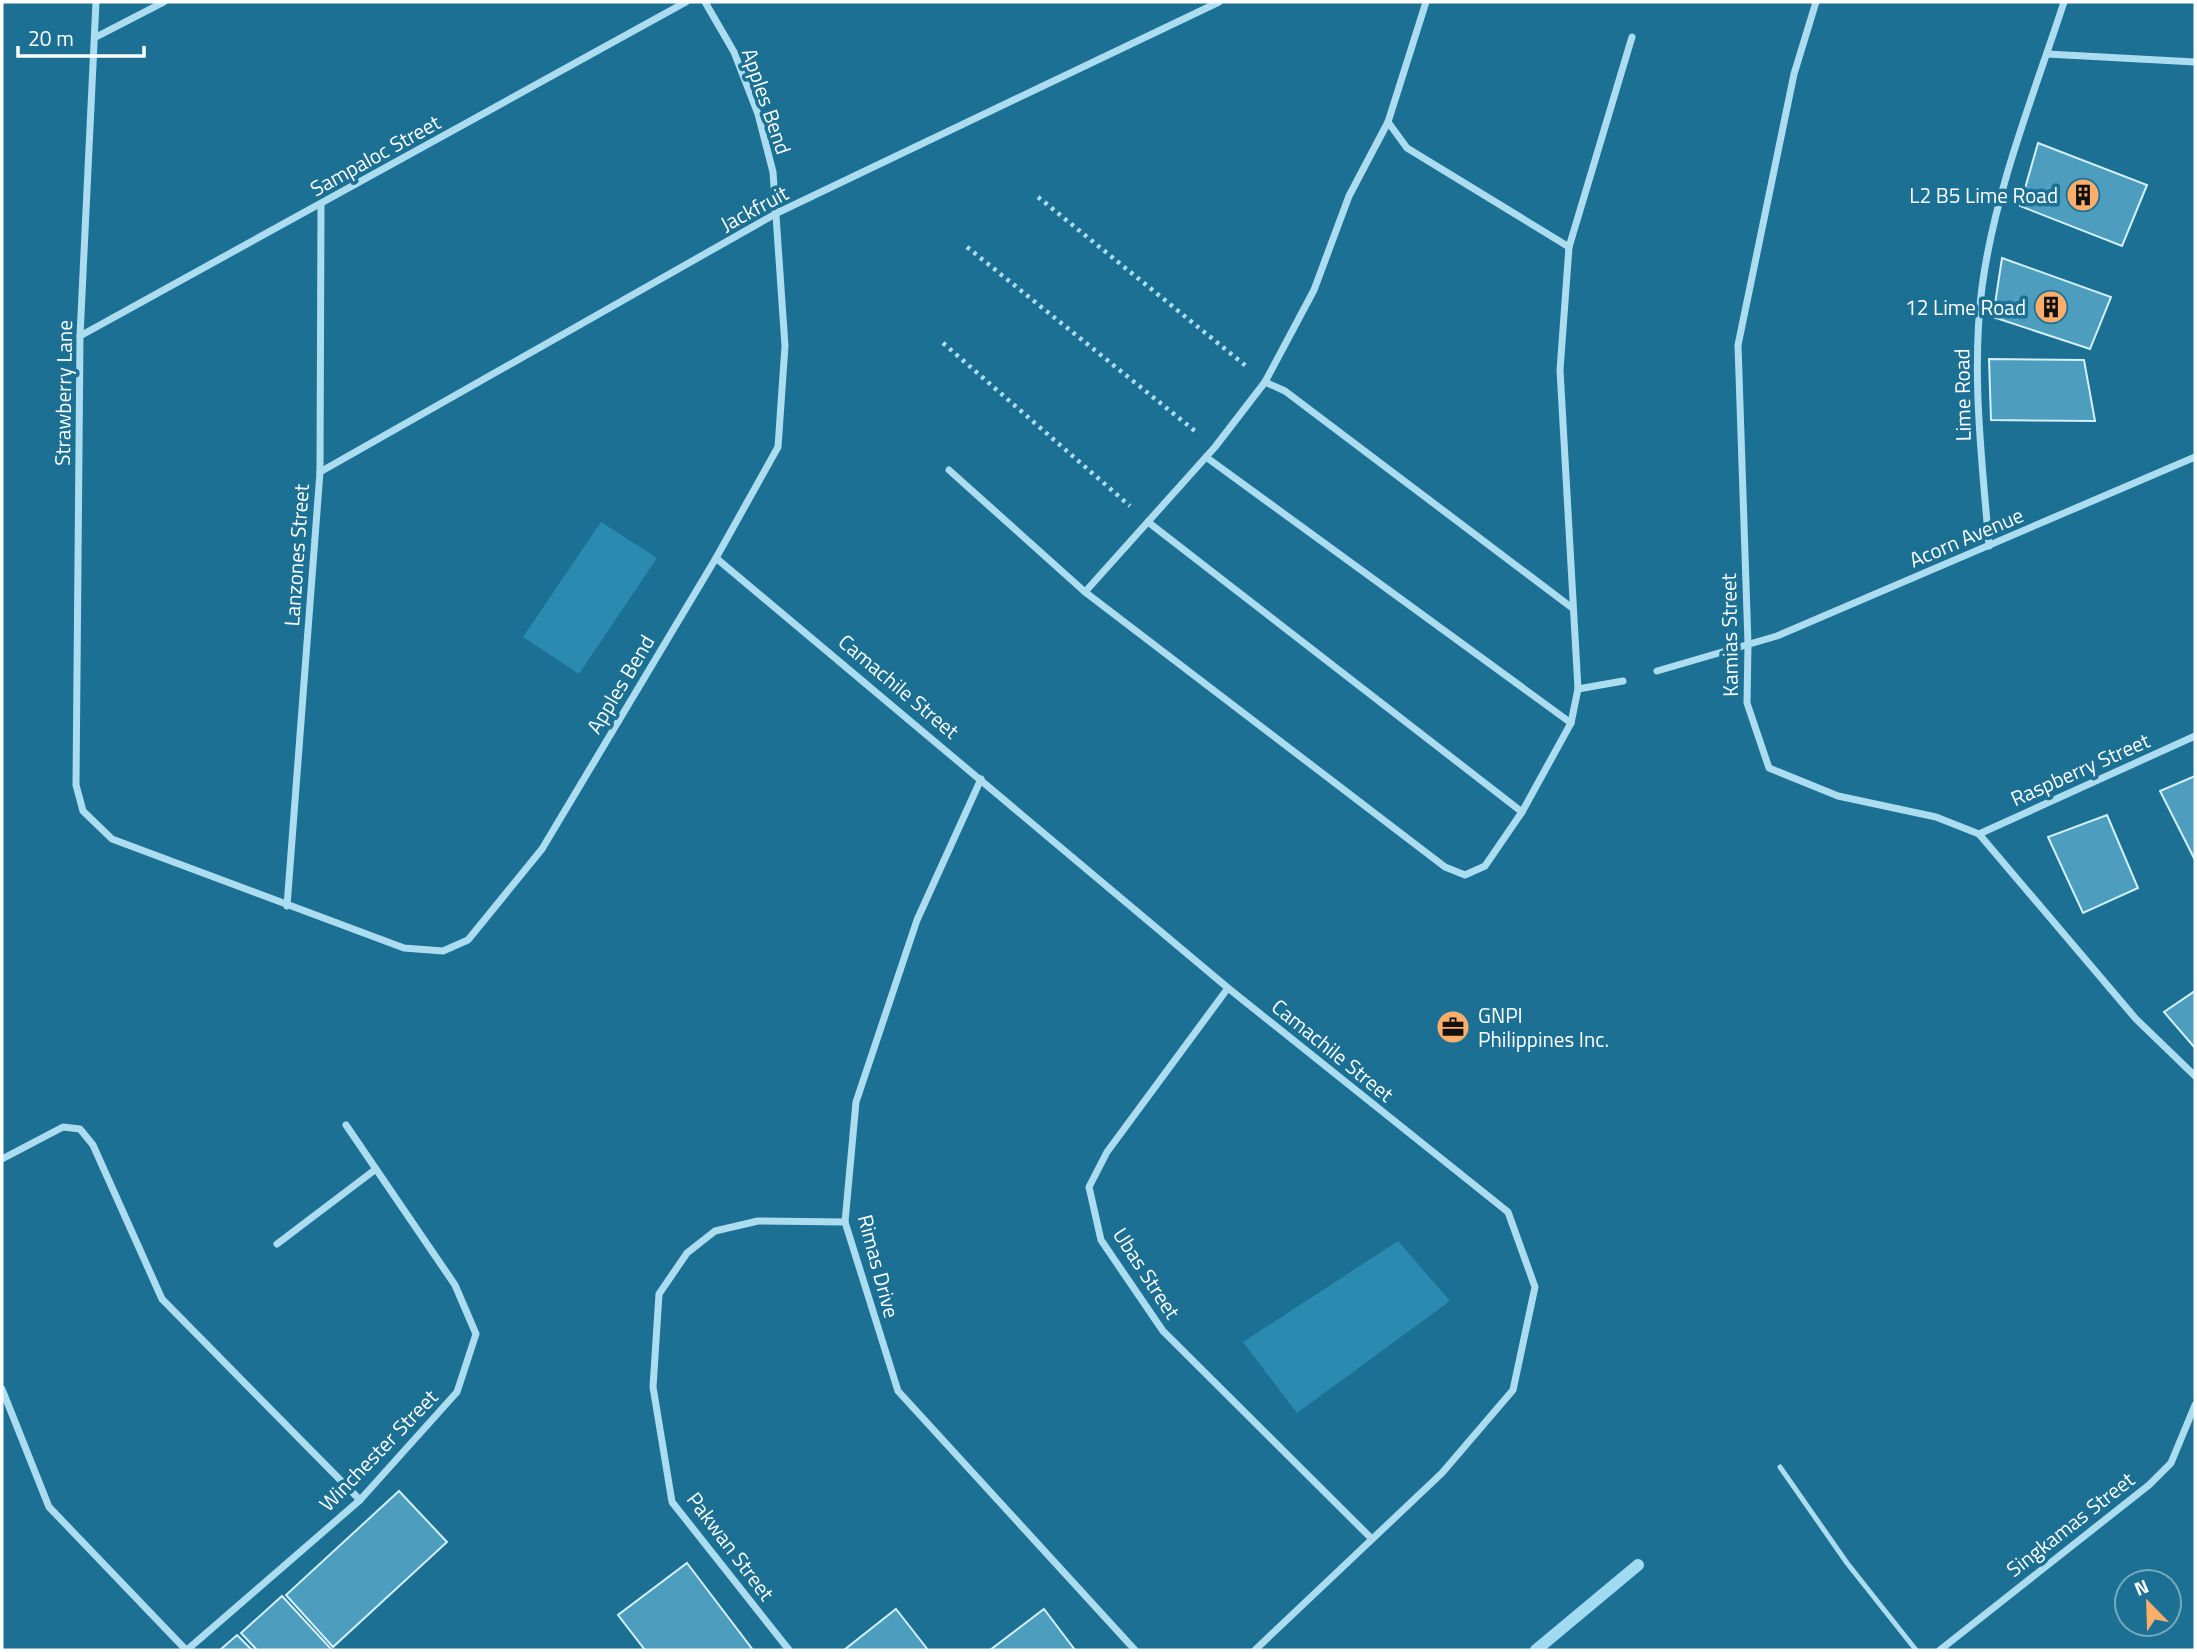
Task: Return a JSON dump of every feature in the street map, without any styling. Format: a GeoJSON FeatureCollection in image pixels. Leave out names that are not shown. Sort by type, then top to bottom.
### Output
{"type":"FeatureCollection","features":[{"type":"Feature","properties":{"kind":"street","name":"Strawberry Lane"},"geometry":{"type":"LineString","coordinates":[[76,785],[80,336],[96,2]]}},
{"type":"Feature","properties":{"kind":"street"},"geometry":{"type":"LineString","coordinates":[[96,37],[164,2]]}},
{"type":"Feature","properties":{"kind":"street","name":"Sampaloc Street"},"geometry":{"type":"LineString","coordinates":[[80,336],[321,206],[686,2]]}},
{"type":"Feature","properties":{"kind":"street","name":"Apples Bend"},"geometry":{"type":"LineString","coordinates":[[76,785],[83,811],[112,839],[404,948],[443,951],[468,940],[542,849],[716,558],[778,447],[785,346],[773,172],[758,114],[734,52],[705,2]]}},
{"type":"Feature","properties":{"kind":"street","name":"Jackfruit"},"geometry":{"type":"LineString","coordinates":[[320,472],[777,214],[1219,2]]}},
{"type":"Feature","properties":{"kind":"street"},"geometry":{"type":"LineString","coordinates":[[1085,592],[1215,447],[1265,382],[1314,290],[1349,197],[1388,122],[1426,2]]}},
{"type":"Feature","properties":{"kind":"street","name":"Kamias Street"},"geometry":{"type":"LineString","coordinates":[[1816,2],[1794,74],[1738,345],[1748,644],[1747,703],[1769,768],[1838,796],[1936,817],[1979,834],[2136,1018],[2195,1076]]}},
{"type":"Feature","properties":{"kind":"street","name":"Lime Road"},"geometry":{"type":"LineString","coordinates":[[1989,546],[1977,362],[1982,287],[1999,211],[2064,2]]}},
{"type":"Feature","properties":{"kind":"street"},"geometry":{"type":"LineString","coordinates":[[949,470],[1085,592],[1445,867],[1465,875],[1485,866],[1521,812],[1571,723],[1578,689],[1571,607],[1560,370],[1569,247],[1632,37]]}},
{"type":"Feature","properties":{"kind":"street"},"geometry":{"type":"LineString","coordinates":[[2047,54],[2195,62]]}},
{"type":"Feature","properties":{"kind":"street"},"geometry":{"type":"LineString","coordinates":[[1388,122],[1407,148],[1569,247]]}},
{"type":"Feature","properties":{"kind":"street","name":"Lanzones Street"},"geometry":{"type":"LineString","coordinates":[[287,906],[320,472],[321,206]]}},
{"type":"Feature","properties":{"kind":"street"},"geometry":{"type":"LineString","coordinates":[[1265,382],[1285,391],[1571,607]]}},
{"type":"Feature","properties":{"kind":"street"},"geometry":{"type":"LineString","coordinates":[[1206,457],[1571,723]]}},
{"type":"Feature","properties":{"kind":"street","name":"Acorn Avenue"},"geometry":{"type":"LineString","coordinates":[[1657,671],[1777,636],[2195,457]]}},
{"type":"Feature","properties":{"kind":"street"},"geometry":{"type":"LineString","coordinates":[[1148,522],[1521,812]]}},
{"type":"Feature","properties":{"kind":"street","name":"Camachile Street"},"geometry":{"type":"LineString","coordinates":[[716,558],[1228,988],[1508,1212],[1535,1287],[1513,1391],[1442,1473],[1255,1650]]}},
{"type":"Feature","properties":{"kind":"street"},"geometry":{"type":"LineString","coordinates":[[1578,689],[1623,681]]}},
{"type":"Feature","properties":{"kind":"street","name":"Raspberry Street"},"geometry":{"type":"LineString","coordinates":[[1979,834],[2195,736]]}},
{"type":"Feature","properties":{"kind":"street","name":"Rimas Drive"},"geometry":{"type":"LineString","coordinates":[[981,779],[917,920],[856,1102],[845,1222],[898,1391],[1135,1650]]}},
{"type":"Feature","properties":{"kind":"street","name":"Ubas Street"},"geometry":{"type":"LineString","coordinates":[[1228,988],[1107,1152],[1089,1187],[1101,1240],[1163,1331],[1371,1538]]}},
{"type":"Feature","properties":{"kind":"street","name":"Winchester Street"},"geometry":{"type":"LineString","coordinates":[[186,1650],[360,1500],[457,1392],[477,1334],[455,1285],[346,1125]]}},
{"type":"Feature","properties":{"kind":"street"},"geometry":{"type":"LineString","coordinates":[[2,1159],[63,1126],[80,1129],[93,1145],[162,1299],[360,1500]]}},
{"type":"Feature","properties":{"kind":"street"},"geometry":{"type":"LineString","coordinates":[[277,1244],[376,1169]]}},
{"type":"Feature","properties":{"kind":"street","name":"Pakwan Street"},"geometry":{"type":"LineString","coordinates":[[789,1650],[672,1502],[653,1387],[659,1294],[687,1253],[715,1231],[758,1221],[845,1222]]}},
{"type":"Feature","properties":{"kind":"street"},"geometry":{"type":"LineString","coordinates":[[2,1390],[49,1507],[186,1650]]}},
{"type":"Feature","properties":{"kind":"street","name":"Singkamas Street"},"geometry":{"type":"LineString","coordinates":[[1940,1650],[2149,1485],[2171,1463],[2195,1405]]}},
{"type":"Feature","properties":{"kind":"lane"},"geometry":{"type":"LineString","coordinates":[[1780,1467],[1847,1563],[1916,1650]]}},
{"type":"Feature","properties":{"kind":"path"},"geometry":{"type":"LineString","coordinates":[[1038,197],[1265,382]]}},
{"type":"Feature","properties":{"kind":"path"},"geometry":{"type":"LineString","coordinates":[[967,247],[1215,447]]}},
{"type":"Feature","properties":{"kind":"path"},"geometry":{"type":"LineString","coordinates":[[943,343],[1148,522]]}},
{"type":"Feature","properties":{"kind":"shaded area"},"geometry":{"type":"Polygon","coordinates":[[[601,522],[657,558],[579,674],[523,637],[601,522]]]}},
{"type":"Feature","properties":{"kind":"shaded area"},"geometry":{"type":"Polygon","coordinates":[[[1398,1241],[1450,1301],[1297,1413],[1243,1342],[1398,1241]]]}},
{"type":"Feature","properties":{"kind":"building","name":"L2 B5 Lime Road"},"geometry":{"type":"Polygon","coordinates":[[[2038,143],[2147,185],[2122,246],[2020,206],[2038,143]]]}},
{"type":"Feature","properties":{"kind":"building","name":"12 Lime Road"},"geometry":{"type":"Polygon","coordinates":[[[2002,258],[2111,297],[2090,349],[1993,317],[2002,258]]]}},
{"type":"Feature","properties":{"kind":"building"},"geometry":{"type":"Polygon","coordinates":[[[1989,359],[2084,360],[2095,421],[1991,420],[1989,359]]]}},
{"type":"Feature","properties":{"kind":"building"},"geometry":{"type":"Polygon","coordinates":[[[2195,776],[2195,860],[2160,791],[2195,776]]]}},
{"type":"Feature","properties":{"kind":"building"},"geometry":{"type":"Polygon","coordinates":[[[2107,815],[2138,888],[2083,913],[2048,837],[2107,815]]]}},
{"type":"Feature","properties":{"kind":"building"},"geometry":{"type":"Polygon","coordinates":[[[2195,991],[2195,1048],[2164,1012],[2195,991]]]}},
{"type":"Feature","properties":{"kind":"building"},"geometry":{"type":"Polygon","coordinates":[[[399,1491],[447,1542],[333,1647],[286,1595],[399,1491]]]}},
{"type":"Feature","properties":{"kind":"building"},"geometry":{"type":"Polygon","coordinates":[[[687,1563],[753,1650],[645,1650],[618,1615],[687,1563]]]}},
{"type":"Feature","properties":{"kind":"building"},"geometry":{"type":"Polygon","coordinates":[[[282,1596],[332,1650],[257,1650],[241,1633],[282,1596]]]}},
{"type":"Feature","properties":{"kind":"building"},"geometry":{"type":"Polygon","coordinates":[[[896,1609],[928,1650],[844,1650],[896,1609]]]}},
{"type":"Feature","properties":{"kind":"building"},"geometry":{"type":"Polygon","coordinates":[[[1044,1609],[1075,1650],[990,1650],[1044,1609]]]}},
{"type":"Feature","properties":{"kind":"building"},"geometry":{"type":"Polygon","coordinates":[[[237,1635],[252,1650],[220,1650],[237,1635]]]}},
{"type":"Feature","properties":{"kind":"waterway"},"geometry":{"type":"LineString","coordinates":[[1536,1650],[1638,1565]]}},
{"type":"Feature","properties":{"kind":"place","name":"L2 B5 Lime Road"},"geometry":{"type":"Point","coordinates":[2083,195]}},
{"type":"Feature","properties":{"kind":"place","name":"12 Lime Road"},"geometry":{"type":"Point","coordinates":[2051,307]}},
{"type":"Feature","properties":{"kind":"place","name":"GNPI Philippines Inc."},"geometry":{"type":"Point","coordinates":[1453,1027]}}]}
